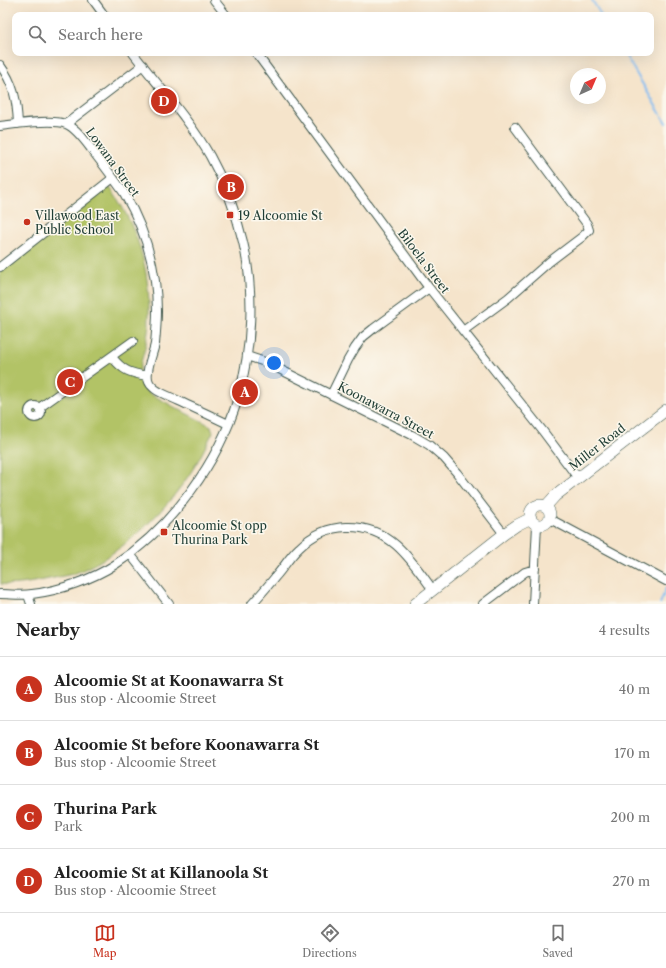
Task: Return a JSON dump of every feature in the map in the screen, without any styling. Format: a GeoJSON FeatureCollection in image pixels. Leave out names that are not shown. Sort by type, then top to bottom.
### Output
{"type":"FeatureCollection","features":[{"type":"Feature","properties":{"kind":"main road","name":"Miller Road"},"geometry":{"type":"LineString","coordinates":[[546,506],[555,496],[666,410]]}},
{"type":"Feature","properties":{"kind":"main road"},"geometry":{"type":"LineString","coordinates":[[415,604],[517,525],[534,521],[543,525],[548,522],[550,519],[550,511],[546,506],[540,505],[534,507],[530,512],[534,521]]}},
{"type":"Feature","properties":{"kind":"street"},"geometry":{"type":"LineString","coordinates":[[93,0],[102,12]]}},
{"type":"Feature","properties":{"kind":"street"},"geometry":{"type":"LineString","coordinates":[[214,0],[224,12]]}},
{"type":"Feature","properties":{"kind":"street"},"geometry":{"type":"LineString","coordinates":[[0,594],[28,595],[48,591],[102,573],[130,554],[157,530],[173,513],[203,474],[222,439],[238,398],[247,356],[250,315],[250,285],[244,244],[235,212],[218,172],[199,138],[136,56]]}},
{"type":"Feature","properties":{"kind":"street","name":"Biloela Street"},"geometry":{"type":"LineString","coordinates":[[258,56],[429,288],[542,430],[578,478]]}},
{"type":"Feature","properties":{"kind":"street"},"geometry":{"type":"LineString","coordinates":[[0,65],[10,82],[15,96],[18,124]]}},
{"type":"Feature","properties":{"kind":"street"},"geometry":{"type":"LineString","coordinates":[[0,126],[53,122],[66,124],[143,65]]}},
{"type":"Feature","properties":{"kind":"street","name":"Lowana Street"},"geometry":{"type":"LineString","coordinates":[[66,124],[83,139],[123,192],[146,239],[154,276],[157,310],[154,345],[147,376]]}},
{"type":"Feature","properties":{"kind":"street"},"geometry":{"type":"LineString","coordinates":[[463,331],[508,298],[549,262],[589,230],[587,224],[515,128]]}},
{"type":"Feature","properties":{"kind":"street"},"geometry":{"type":"LineString","coordinates":[[0,267],[113,178]]}},
{"type":"Feature","properties":{"kind":"street"},"geometry":{"type":"LineString","coordinates":[[331,395],[348,360],[363,337],[429,288]]}},
{"type":"Feature","properties":{"kind":"street"},"geometry":{"type":"LineString","coordinates":[[40,408],[133,342]]}},
{"type":"Feature","properties":{"kind":"street","name":"Koonawarra Street"},"geometry":{"type":"LineString","coordinates":[[247,356],[265,362],[412,435],[429,445],[444,458],[457,473],[504,534]]}},
{"type":"Feature","properties":{"kind":"street"},"geometry":{"type":"LineString","coordinates":[[112,357],[119,366],[125,370],[147,376],[148,381],[156,389],[228,424]]}},
{"type":"Feature","properties":{"kind":"street"},"geometry":{"type":"LineString","coordinates":[[550,519],[666,581]]}},
{"type":"Feature","properties":{"kind":"street"},"geometry":{"type":"LineString","coordinates":[[533,604],[535,569],[534,521]]}},
{"type":"Feature","properties":{"kind":"street"},"geometry":{"type":"LineString","coordinates":[[252,604],[299,548],[329,529],[347,527],[365,528],[381,534],[396,545],[410,560],[433,590]]}},
{"type":"Feature","properties":{"kind":"street"},"geometry":{"type":"LineString","coordinates":[[130,554],[169,604]]}},
{"type":"Feature","properties":{"kind":"street"},"geometry":{"type":"LineString","coordinates":[[483,604],[525,572],[535,569]]}},
{"type":"Feature","properties":{"kind":"street"},"geometry":{"type":"LineString","coordinates":[[28,595],[31,604]]}},
{"type":"Feature","properties":{"kind":"green space"},"geometry":{"type":"Polygon","coordinates":[[[108,185],[127,215],[134,231],[140,247],[147,280],[149,323],[147,340],[139,371],[140,382],[149,393],[211,426],[213,432],[197,462],[181,487],[155,517],[124,545],[90,567],[73,574],[25,583],[1,584],[0,270],[108,185]]]}},
{"type":"Feature","properties":{"kind":"waterway"},"geometry":{"type":"LineString","coordinates":[[592,0],[599,12]]}},
{"type":"Feature","properties":{"kind":"waterway"},"geometry":{"type":"LineString","coordinates":[[626,56],[666,123]]}},
{"type":"Feature","properties":{"kind":"waterway"},"geometry":{"type":"LineString","coordinates":[[660,604],[666,588]]}},
{"type":"Feature","properties":{"kind":"place","name":"Alcoomie St at Killanoola St"},"geometry":{"type":"Point","coordinates":[164,101]}},
{"type":"Feature","properties":{"kind":"place","name":"Alcoomie St before Koonawarra St"},"geometry":{"type":"Point","coordinates":[231,187]}},
{"type":"Feature","properties":{"kind":"place","name":"19 Alcoomie St"},"geometry":{"type":"Point","coordinates":[230,215]}},
{"type":"Feature","properties":{"kind":"place","name":"Villawood East Public School"},"geometry":{"type":"Point","coordinates":[27,222]}},
{"type":"Feature","properties":{"kind":"place","name":"Thurina Park"},"geometry":{"type":"Point","coordinates":[70,382]}},
{"type":"Feature","properties":{"kind":"place","name":"Alcoomie St at Koonawarra St"},"geometry":{"type":"Point","coordinates":[245,392]}},
{"type":"Feature","properties":{"kind":"place","name":"Alcoomie St opp Thurina Park"},"geometry":{"type":"Point","coordinates":[164,532]}}]}
